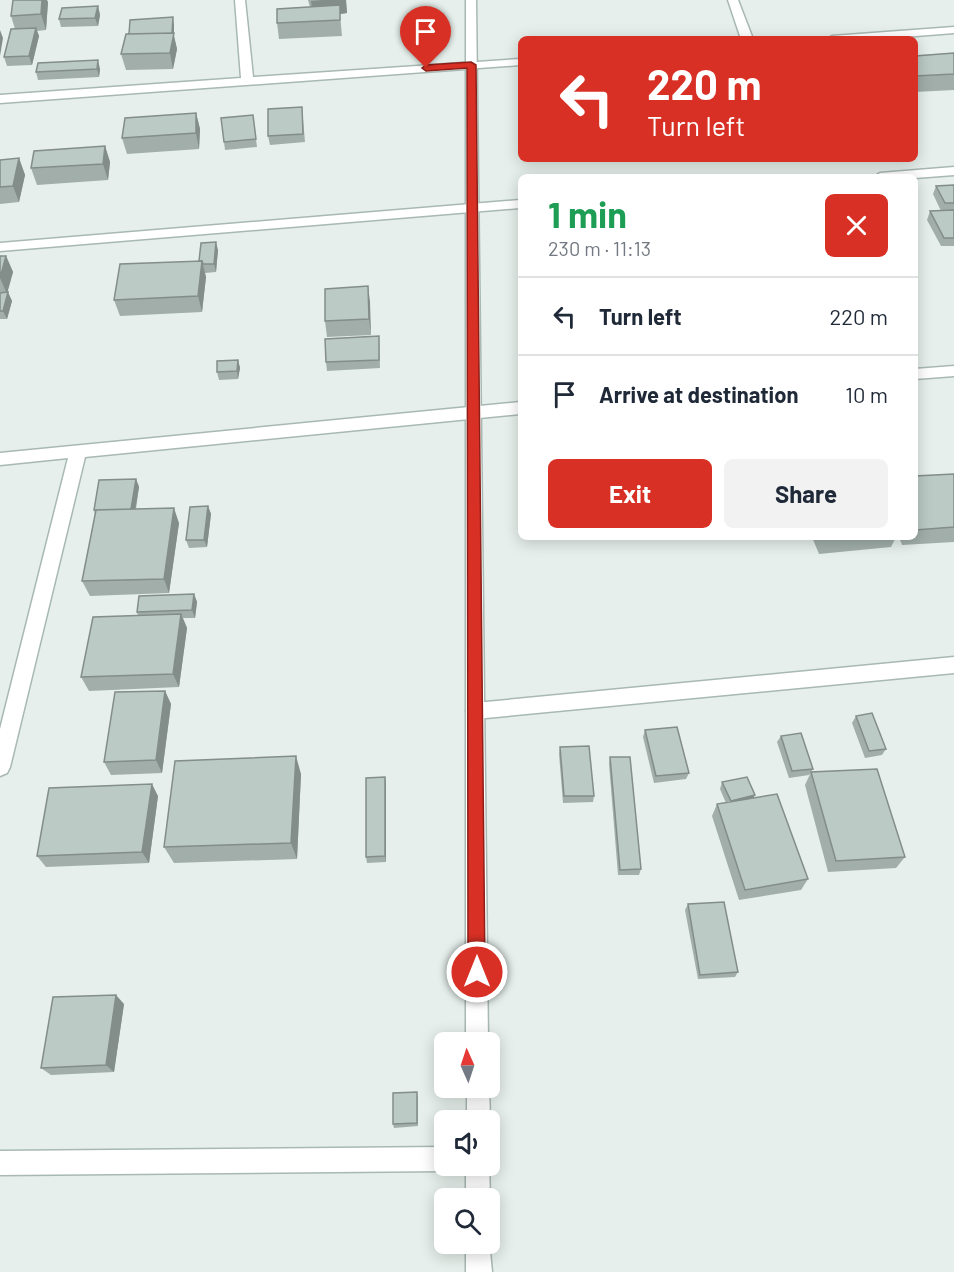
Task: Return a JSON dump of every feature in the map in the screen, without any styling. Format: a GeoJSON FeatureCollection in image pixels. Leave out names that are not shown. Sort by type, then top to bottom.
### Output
{"type":"FeatureCollection","features":[{"type":"Feature","properties":{"kind":"street"},"geometry":{"type":"LineString","coordinates":[[240,0],[247,81]]}},
{"type":"Feature","properties":{"kind":"street"},"geometry":{"type":"LineString","coordinates":[[471,0],[477,1032]]}},
{"type":"Feature","properties":{"kind":"street"},"geometry":{"type":"LineString","coordinates":[[733,0],[746,36]]}},
{"type":"Feature","properties":{"kind":"street"},"geometry":{"type":"LineString","coordinates":[[873,36],[954,30]]}},
{"type":"Feature","properties":{"kind":"street"},"geometry":{"type":"LineString","coordinates":[[0,99],[518,62]]}},
{"type":"Feature","properties":{"kind":"street"},"geometry":{"type":"LineString","coordinates":[[917,174],[954,171]]}},
{"type":"Feature","properties":{"kind":"street"},"geometry":{"type":"LineString","coordinates":[[0,247],[518,204]]}},
{"type":"Feature","properties":{"kind":"street"},"geometry":{"type":"LineString","coordinates":[[918,374],[954,371]]}},
{"type":"Feature","properties":{"kind":"street"},"geometry":{"type":"LineString","coordinates":[[0,459],[518,408]]}},
{"type":"Feature","properties":{"kind":"street"},"geometry":{"type":"LineString","coordinates":[[0,767],[78,452]]}},
{"type":"Feature","properties":{"kind":"street"},"geometry":{"type":"LineString","coordinates":[[475,711],[954,665]]}},
{"type":"Feature","properties":{"kind":"street"},"geometry":{"type":"LineString","coordinates":[[0,1163],[434,1159]]}},
{"type":"Feature","properties":{"kind":"street"},"geometry":{"type":"LineString","coordinates":[[478,1254],[479,1272]]}},
{"type":"Feature","properties":{"kind":"building"},"geometry":{"type":"Polygon","coordinates":[[[13,0],[42,0],[41,14],[11,16],[13,0]]]}},
{"type":"Feature","properties":{"kind":"building"},"geometry":{"type":"Polygon","coordinates":[[[340,5],[340,20],[277,23],[277,9],[340,5]]]}},
{"type":"Feature","properties":{"kind":"building"},"geometry":{"type":"Polygon","coordinates":[[[98,6],[95,18],[59,19],[62,8],[98,6]]]}},
{"type":"Feature","properties":{"kind":"building"},"geometry":{"type":"Polygon","coordinates":[[[173,17],[172,33],[129,34],[130,20],[173,17]]]}},
{"type":"Feature","properties":{"kind":"building"},"geometry":{"type":"Polygon","coordinates":[[[36,28],[29,56],[4,57],[11,29],[36,28]]]}},
{"type":"Feature","properties":{"kind":"building"},"geometry":{"type":"Polygon","coordinates":[[[174,33],[170,53],[121,54],[126,34],[174,33]]]}},
{"type":"Feature","properties":{"kind":"building"},"geometry":{"type":"Polygon","coordinates":[[[954,53],[954,74],[918,76],[918,56],[954,53]]]}},
{"type":"Feature","properties":{"kind":"building"},"geometry":{"type":"Polygon","coordinates":[[[98,60],[97,69],[36,72],[38,63],[98,60]]]}},
{"type":"Feature","properties":{"kind":"building"},"geometry":{"type":"Polygon","coordinates":[[[302,107],[303,134],[268,136],[268,109],[302,107]]]}},
{"type":"Feature","properties":{"kind":"building"},"geometry":{"type":"Polygon","coordinates":[[[196,113],[196,133],[122,138],[125,118],[196,113]]]}},
{"type":"Feature","properties":{"kind":"building"},"geometry":{"type":"Polygon","coordinates":[[[253,115],[256,139],[224,142],[221,118],[253,115]]]}},
{"type":"Feature","properties":{"kind":"building"},"geometry":{"type":"Polygon","coordinates":[[[105,146],[103,164],[31,168],[34,151],[105,146]]]}},
{"type":"Feature","properties":{"kind":"building"},"geometry":{"type":"Polygon","coordinates":[[[19,158],[13,186],[0,187],[0,160],[19,158]]]}},
{"type":"Feature","properties":{"kind":"building"},"geometry":{"type":"Polygon","coordinates":[[[954,185],[954,203],[945,203],[936,186],[954,185]]]}},
{"type":"Feature","properties":{"kind":"building"},"geometry":{"type":"Polygon","coordinates":[[[954,210],[954,238],[944,238],[930,211],[954,210]]]}},
{"type":"Feature","properties":{"kind":"building"},"geometry":{"type":"Polygon","coordinates":[[[216,242],[214,264],[203,264],[199,261],[201,243],[216,242]]]}},
{"type":"Feature","properties":{"kind":"building"},"geometry":{"type":"Polygon","coordinates":[[[0,256],[6,256],[0,278],[0,256]]]}},
{"type":"Feature","properties":{"kind":"building"},"geometry":{"type":"Polygon","coordinates":[[[202,261],[198,296],[114,300],[120,264],[202,261]]]}},
{"type":"Feature","properties":{"kind":"building"},"geometry":{"type":"Polygon","coordinates":[[[368,286],[369,319],[325,321],[325,289],[368,286]]]}},
{"type":"Feature","properties":{"kind":"building"},"geometry":{"type":"Polygon","coordinates":[[[8,292],[3,311],[0,311],[0,293],[8,292]]]}},
{"type":"Feature","properties":{"kind":"building"},"geometry":{"type":"Polygon","coordinates":[[[379,336],[379,360],[326,362],[325,339],[379,336]]]}},
{"type":"Feature","properties":{"kind":"building"},"geometry":{"type":"Polygon","coordinates":[[[238,360],[237,371],[217,372],[217,361],[238,360]]]}},
{"type":"Feature","properties":{"kind":"building"},"geometry":{"type":"Polygon","coordinates":[[[954,474],[954,527],[918,530],[918,476],[954,474]]]}},
{"type":"Feature","properties":{"kind":"building"},"geometry":{"type":"Polygon","coordinates":[[[136,479],[131,509],[94,510],[99,480],[136,479]]]}},
{"type":"Feature","properties":{"kind":"building"},"geometry":{"type":"Polygon","coordinates":[[[208,506],[204,540],[186,540],[190,507],[208,506]]]}},
{"type":"Feature","properties":{"kind":"building"},"geometry":{"type":"Polygon","coordinates":[[[174,508],[164,579],[82,581],[96,510],[174,508]]]}},
{"type":"Feature","properties":{"kind":"building"},"geometry":{"type":"Polygon","coordinates":[[[194,594],[192,610],[137,612],[139,596],[194,594]]]}},
{"type":"Feature","properties":{"kind":"building"},"geometry":{"type":"Polygon","coordinates":[[[181,614],[173,674],[81,677],[93,617],[181,614]]]}},
{"type":"Feature","properties":{"kind":"building"},"geometry":{"type":"Polygon","coordinates":[[[165,691],[156,760],[104,762],[115,692],[165,691]]]}},
{"type":"Feature","properties":{"kind":"building"},"geometry":{"type":"Polygon","coordinates":[[[872,713],[886,749],[869,751],[856,716],[872,713]]]}},
{"type":"Feature","properties":{"kind":"building"},"geometry":{"type":"Polygon","coordinates":[[[677,727],[689,773],[656,776],[645,730],[677,727]]]}},
{"type":"Feature","properties":{"kind":"building"},"geometry":{"type":"Polygon","coordinates":[[[801,733],[813,769],[792,771],[781,736],[801,733]]]}},
{"type":"Feature","properties":{"kind":"building"},"geometry":{"type":"Polygon","coordinates":[[[589,746],[594,796],[564,796],[560,747],[589,746]]]}},
{"type":"Feature","properties":{"kind":"building"},"geometry":{"type":"Polygon","coordinates":[[[296,756],[291,843],[164,847],[175,761],[296,756]]]}},
{"type":"Feature","properties":{"kind":"building"},"geometry":{"type":"Polygon","coordinates":[[[610,757],[630,757],[641,869],[620,870],[610,757]]]}},
{"type":"Feature","properties":{"kind":"building"},"geometry":{"type":"Polygon","coordinates":[[[877,769],[905,857],[836,861],[811,772],[877,769]]]}},
{"type":"Feature","properties":{"kind":"building"},"geometry":{"type":"Polygon","coordinates":[[[385,777],[385,856],[366,857],[366,778],[385,777]]]}},
{"type":"Feature","properties":{"kind":"building"},"geometry":{"type":"Polygon","coordinates":[[[747,777],[755,795],[731,801],[722,782],[747,777]]]}},
{"type":"Feature","properties":{"kind":"building"},"geometry":{"type":"Polygon","coordinates":[[[152,784],[142,852],[37,856],[49,788],[152,784]]]}},
{"type":"Feature","properties":{"kind":"building"},"geometry":{"type":"Polygon","coordinates":[[[777,794],[808,879],[745,890],[717,804],[777,794]]]}},
{"type":"Feature","properties":{"kind":"building"},"geometry":{"type":"Polygon","coordinates":[[[724,902],[738,972],[700,975],[688,904],[724,902]]]}},
{"type":"Feature","properties":{"kind":"building"},"geometry":{"type":"Polygon","coordinates":[[[116,995],[106,1065],[41,1068],[53,997],[116,995]]]}},
{"type":"Feature","properties":{"kind":"building"},"geometry":{"type":"Polygon","coordinates":[[[417,1092],[417,1123],[393,1124],[393,1093],[417,1092]]]}},
{"type":"Feature","properties":{"kind":"route"},"geometry":{"type":"LineString","coordinates":[[426,68],[471,65],[477,972]]}}]}
